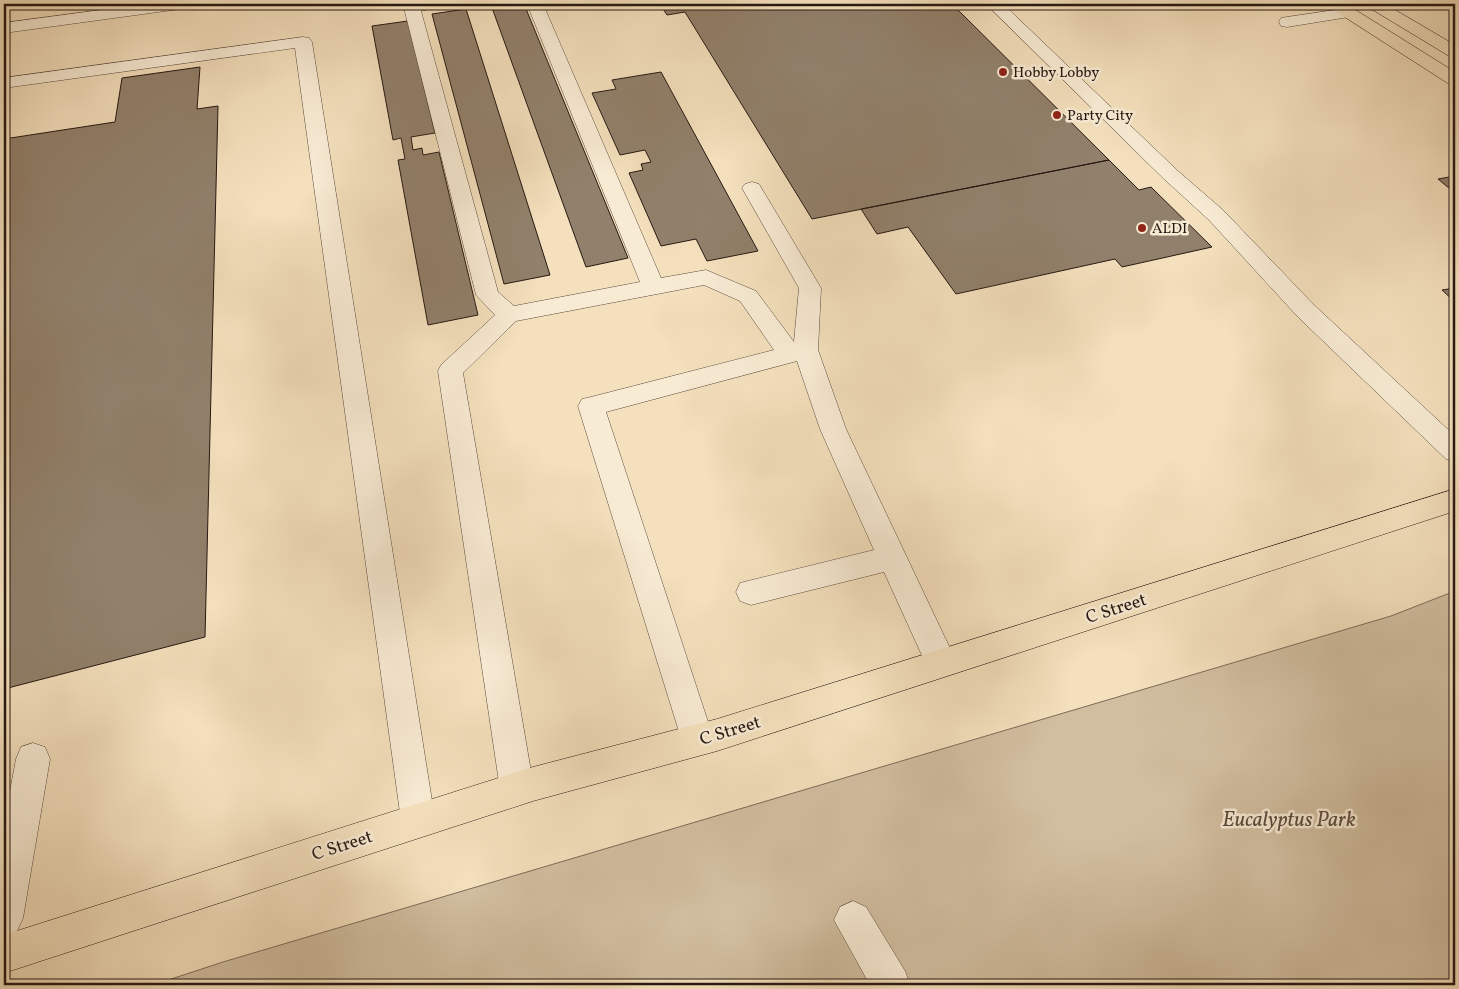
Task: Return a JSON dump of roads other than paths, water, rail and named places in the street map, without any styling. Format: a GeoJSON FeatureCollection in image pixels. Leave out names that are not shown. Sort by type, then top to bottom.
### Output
{"type":"FeatureCollection","features":[{"type":"Feature","properties":{"kind":"main road"},"geometry":{"type":"LineString","coordinates":[[1374,4],[1455,52]]}},
{"type":"Feature","properties":{"kind":"main road"},"geometry":{"type":"LineString","coordinates":[[1342,9],[1455,80]]}},
{"type":"Feature","properties":{"kind":"main road","name":"C Street"},"geometry":{"type":"LineString","coordinates":[[4,954],[418,820],[518,789],[697,740],[1455,500]]}},
{"type":"Feature","properties":{"kind":"street"},"geometry":{"type":"LineString","coordinates":[[4,28],[180,4]]}},
{"type":"Feature","properties":{"kind":"street"},"geometry":{"type":"LineString","coordinates":[[432,4],[412,8],[487,295],[509,315]]}},
{"type":"Feature","properties":{"kind":"street"},"geometry":{"type":"LineString","coordinates":[[535,4],[653,287]]}},
{"type":"Feature","properties":{"kind":"street"},"geometry":{"type":"LineString","coordinates":[[994,4],[1171,175],[1216,215],[1306,311],[1455,452]]}},
{"type":"Feature","properties":{"kind":"street"},"geometry":{"type":"LineString","coordinates":[[1288,22],[1342,9]]}},
{"type":"Feature","properties":{"kind":"street"},"geometry":{"type":"LineString","coordinates":[[4,83],[303,42],[418,820]]}},
{"type":"Feature","properties":{"kind":"street"},"geometry":{"type":"LineString","coordinates":[[752,188],[810,288],[798,352]]}},
{"type":"Feature","properties":{"kind":"street"},"geometry":{"type":"LineString","coordinates":[[518,789],[450,371],[509,315],[706,277],[748,296],[798,352],[941,663]]}},
{"type":"Feature","properties":{"kind":"street"},"geometry":{"type":"LineString","coordinates":[[697,740],[592,406],[798,352]]}},
{"type":"Feature","properties":{"kind":"street"},"geometry":{"type":"LineString","coordinates":[[751,592],[892,558]]}},
{"type":"Feature","properties":{"kind":"street"},"geometry":{"type":"LineString","coordinates":[[4,918],[33,759]]}},
{"type":"Feature","properties":{"kind":"street"},"geometry":{"type":"LineString","coordinates":[[853,920],[892,985]]}},
{"type":"Feature","properties":{"kind":"place","name":"Hobby Lobby"},"geometry":{"type":"Point","coordinates":[1003,72]}},
{"type":"Feature","properties":{"kind":"place","name":"Party City"},"geometry":{"type":"Point","coordinates":[1057,115]}},
{"type":"Feature","properties":{"kind":"place","name":"ALDI"},"geometry":{"type":"Point","coordinates":[1142,228]}},
{"type":"Feature","properties":{"kind":"park label","name":"Eucalyptus Park"},"geometry":{"type":"Point","coordinates":[1289,819]}}]}
